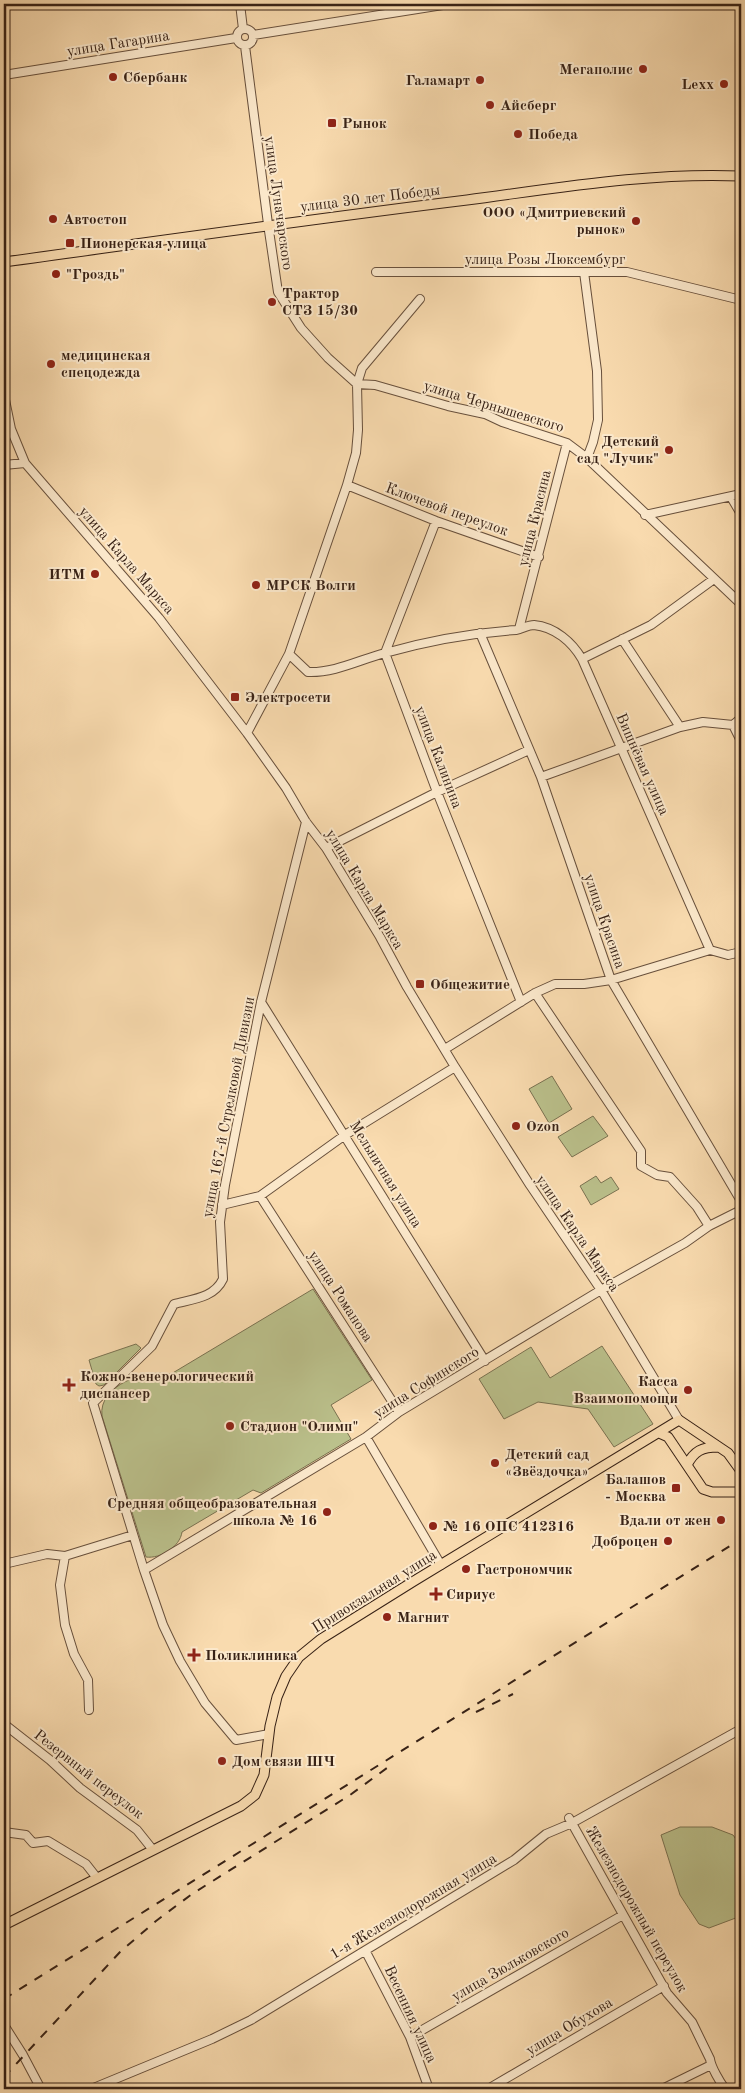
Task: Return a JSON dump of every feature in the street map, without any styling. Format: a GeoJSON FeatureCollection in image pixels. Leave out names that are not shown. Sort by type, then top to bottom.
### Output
{"type":"FeatureCollection","features":[{"type":"Feature","properties":{"kind":"main road","name":"улица 30 лет Победы"},"geometry":{"type":"LineString","coordinates":[[4,262],[268,224],[590,184],[704,174],[741,176]]}},
{"type":"Feature","properties":{"kind":"main road","name":"Привокзальная улица"},"geometry":{"type":"LineString","coordinates":[[4,1925],[241,1806],[255,1795],[264,1775],[269,1734],[277,1696],[286,1676],[299,1657],[321,1639],[679,1420]]}},
{"type":"Feature","properties":{"kind":"main road"},"geometry":{"type":"LineString","coordinates":[[679,1420],[728,1453],[741,1471]]}},
{"type":"Feature","properties":{"kind":"main road"},"geometry":{"type":"LineString","coordinates":[[659,1433],[668,1438],[703,1489],[712,1492],[741,1492]]}},
{"type":"Feature","properties":{"kind":"main road"},"geometry":{"type":"LineString","coordinates":[[687,1465],[692,1454],[706,1447],[718,1447]]}},
{"type":"Feature","properties":{"kind":"street"},"geometry":{"type":"LineString","coordinates":[[240,4],[243,29]]}},
{"type":"Feature","properties":{"kind":"street"},"geometry":{"type":"LineString","coordinates":[[253,35],[448,4]]}},
{"type":"Feature","properties":{"kind":"street"},"geometry":{"type":"LineString","coordinates":[[243,29],[249,30],[253,35],[253,40],[245,46],[239,44],[236,38],[238,32],[243,29]]}},
{"type":"Feature","properties":{"kind":"street","name":"улица Гагарина"},"geometry":{"type":"LineString","coordinates":[[4,75],[236,38]]}},
{"type":"Feature","properties":{"kind":"street","name":"улица Луначарского"},"geometry":{"type":"LineString","coordinates":[[245,46],[278,292],[301,328],[328,358],[357,384]]}},
{"type":"Feature","properties":{"kind":"street","name":"улица Розы Люксембург"},"geometry":{"type":"LineString","coordinates":[[376,272],[627,272],[741,300]]}},
{"type":"Feature","properties":{"kind":"street"},"geometry":{"type":"LineString","coordinates":[[584,272],[597,371],[598,420],[593,442],[586,458]]}},
{"type":"Feature","properties":{"kind":"street"},"geometry":{"type":"LineString","coordinates":[[247,733],[289,654],[347,485],[356,453],[358,430],[357,384],[362,368],[420,299]]}},
{"type":"Feature","properties":{"kind":"street","name":"улица Чернышевского"},"geometry":{"type":"LineString","coordinates":[[357,384],[375,385],[448,406],[485,414],[502,422],[567,443],[586,458],[741,604]]}},
{"type":"Feature","properties":{"kind":"street","name":"улица Карла Маркса"},"geometry":{"type":"LineString","coordinates":[[4,395],[11,429],[25,463],[159,618],[247,733],[286,788],[306,822],[326,848],[455,1067],[530,1185],[601,1290],[679,1420]]}},
{"type":"Feature","properties":{"kind":"street","name":"улица Красина"},"geometry":{"type":"LineString","coordinates":[[519,629],[567,443]]}},
{"type":"Feature","properties":{"kind":"street"},"geometry":{"type":"LineString","coordinates":[[4,465],[25,463]]}},
{"type":"Feature","properties":{"kind":"street","name":"Ключевой переулок"},"geometry":{"type":"LineString","coordinates":[[347,485],[436,521],[539,556]]}},
{"type":"Feature","properties":{"kind":"street"},"geometry":{"type":"LineString","coordinates":[[645,515],[741,494]]}},
{"type":"Feature","properties":{"kind":"street"},"geometry":{"type":"LineString","coordinates":[[731,497],[741,514]]}},
{"type":"Feature","properties":{"kind":"street"},"geometry":{"type":"LineString","coordinates":[[385,653],[436,521]]}},
{"type":"Feature","properties":{"kind":"street"},"geometry":{"type":"LineString","coordinates":[[582,658],[651,625],[714,579]]}},
{"type":"Feature","properties":{"kind":"street","name":"Вишнёвая улица"},"geometry":{"type":"LineString","coordinates":[[289,654],[308,672],[324,672],[385,653],[480,632],[519,629],[533,625],[550,630],[573,645],[582,658],[710,950]]}},
{"type":"Feature","properties":{"kind":"street","name":"улица Красина"},"geometry":{"type":"LineString","coordinates":[[480,632],[541,777],[611,980],[741,1201]]}},
{"type":"Feature","properties":{"kind":"street"},"geometry":{"type":"LineString","coordinates":[[622,639],[680,727]]}},
{"type":"Feature","properties":{"kind":"street","name":"улица Калинина"},"geometry":{"type":"LineString","coordinates":[[385,653],[437,792],[521,1002]]}},
{"type":"Feature","properties":{"kind":"street"},"geometry":{"type":"LineString","coordinates":[[541,777],[680,727],[703,722],[733,725],[741,718]]}},
{"type":"Feature","properties":{"kind":"street"},"geometry":{"type":"LineString","coordinates":[[733,725],[741,741]]}},
{"type":"Feature","properties":{"kind":"street"},"geometry":{"type":"LineString","coordinates":[[326,848],[437,792],[529,750]]}},
{"type":"Feature","properties":{"kind":"street","name":"улица 167-й Стрелковой Дивизии"},"geometry":{"type":"LineString","coordinates":[[144,1570],[93,1403],[152,1346],[174,1304],[213,1293],[220,1287],[223,1279],[220,1222],[222,1205],[261,1002],[306,822]]}},
{"type":"Feature","properties":{"kind":"street"},"geometry":{"type":"LineString","coordinates":[[445,1049],[536,993],[556,984],[584,984],[611,980],[710,950],[728,955],[741,952]]}},
{"type":"Feature","properties":{"kind":"street"},"geometry":{"type":"LineString","coordinates":[[536,993],[641,1151],[641,1166],[657,1175],[670,1177],[697,1207],[710,1226]]}},
{"type":"Feature","properties":{"kind":"street","name":"Мельничная улица"},"geometry":{"type":"LineString","coordinates":[[261,1002],[485,1361]]}},
{"type":"Feature","properties":{"kind":"street"},"geometry":{"type":"LineString","coordinates":[[222,1205],[260,1196],[345,1135],[455,1067]]}},
{"type":"Feature","properties":{"kind":"street","name":"улица Романова"},"geometry":{"type":"LineString","coordinates":[[260,1196],[399,1412]]}},
{"type":"Feature","properties":{"kind":"street","name":"улица Софинского"},"geometry":{"type":"LineString","coordinates":[[144,1570],[366,1437],[399,1412],[601,1290],[741,1210]]}},
{"type":"Feature","properties":{"kind":"street"},"geometry":{"type":"LineString","coordinates":[[366,1437],[441,1565]]}},
{"type":"Feature","properties":{"kind":"street"},"geometry":{"type":"LineString","coordinates":[[4,1564],[47,1554],[65,1556],[133,1536]]}},
{"type":"Feature","properties":{"kind":"street"},"geometry":{"type":"LineString","coordinates":[[65,1556],[60,1585],[65,1625],[74,1654],[88,1680],[89,1710]]}},
{"type":"Feature","properties":{"kind":"street"},"geometry":{"type":"LineString","coordinates":[[144,1570],[163,1625],[176,1652],[206,1703],[236,1740],[269,1734]]}},
{"type":"Feature","properties":{"kind":"street","name":"Резервный переулок"},"geometry":{"type":"LineString","coordinates":[[4,1724],[50,1760],[80,1788],[137,1830],[153,1850]]}},
{"type":"Feature","properties":{"kind":"street","name":"1-я Железнодорожная улица"},"geometry":{"type":"LineString","coordinates":[[91,2089],[111,2085],[245,2023],[366,1952],[514,1860],[546,1834],[741,1729]]}},
{"type":"Feature","properties":{"kind":"street","name":"Железнодорожный переулок"},"geometry":{"type":"LineString","coordinates":[[570,1820],[664,1986],[677,2006],[692,2022],[710,2059],[711,2065],[717,2072],[725,2089]]}},
{"type":"Feature","properties":{"kind":"street"},"geometry":{"type":"LineString","coordinates":[[4,1832],[26,1835],[33,1843],[48,1842],[86,1864],[97,1878]]}},
{"type":"Feature","properties":{"kind":"street","name":"улица Зюльковского"},"geometry":{"type":"LineString","coordinates":[[410,2037],[623,1915]]}},
{"type":"Feature","properties":{"kind":"street","name":"Весенняя улица"},"geometry":{"type":"LineString","coordinates":[[366,1952],[410,2037],[429,2089]]}},
{"type":"Feature","properties":{"kind":"street","name":"улица Обухова"},"geometry":{"type":"LineString","coordinates":[[488,2089],[664,1986]]}},
{"type":"Feature","properties":{"kind":"street"},"geometry":{"type":"LineString","coordinates":[[4,2025],[23,2054],[41,2089]]}},
{"type":"Feature","properties":{"kind":"street"},"geometry":{"type":"LineString","coordinates":[[662,2089],[711,2065]]}},
{"type":"Feature","properties":{"kind":"green space"},"geometry":{"type":"Polygon","coordinates":[[[552,1076],[572,1109],[549,1123],[529,1089],[552,1076]]]}},
{"type":"Feature","properties":{"kind":"green space"},"geometry":{"type":"Polygon","coordinates":[[[593,1116],[608,1136],[572,1157],[558,1137],[593,1116]]]}},
{"type":"Feature","properties":{"kind":"green space"},"geometry":{"type":"Polygon","coordinates":[[[596,1176],[601,1183],[611,1177],[619,1189],[591,1205],[580,1186],[596,1176]]]}},
{"type":"Feature","properties":{"kind":"green space","name":"Стадион \"Олимп\""},"geometry":{"type":"Polygon","coordinates":[[[313,1289],[372,1380],[331,1405],[351,1439],[261,1493],[253,1490],[182,1532],[178,1543],[163,1554],[146,1557],[102,1416],[103,1405],[108,1396],[115,1388],[137,1377],[149,1374],[171,1374],[313,1289]]]}},
{"type":"Feature","properties":{"kind":"green space"},"geometry":{"type":"Polygon","coordinates":[[[136,1344],[141,1348],[104,1385],[99,1386],[96,1384],[89,1360],[136,1344]]]}},
{"type":"Feature","properties":{"kind":"green space"},"geometry":{"type":"Polygon","coordinates":[[[602,1346],[653,1424],[614,1447],[588,1409],[538,1402],[504,1419],[479,1379],[531,1347],[550,1378],[602,1346]]]}},
{"type":"Feature","properties":{"kind":"green space"},"geometry":{"type":"Polygon","coordinates":[[[680,1827],[712,1827],[733,1835],[741,1846],[741,1916],[709,1928],[699,1924],[680,1895],[661,1835],[680,1827]]]}},
{"type":"Feature","properties":{"kind":"railway"},"geometry":{"type":"LineString","coordinates":[[4,1999],[741,1539]]}},
{"type":"Feature","properties":{"kind":"railway"},"geometry":{"type":"LineString","coordinates":[[476,1712],[513,1694]]}},
{"type":"Feature","properties":{"kind":"railway"},"geometry":{"type":"LineString","coordinates":[[4,2077],[120,1952],[156,1921],[192,1894],[350,1795],[387,1768]]}},
{"type":"Feature","properties":{"kind":"place","name":"Мегаполис"},"geometry":{"type":"Point","coordinates":[643,69]}},
{"type":"Feature","properties":{"kind":"place","name":"Сбербанк"},"geometry":{"type":"Point","coordinates":[113,77]}},
{"type":"Feature","properties":{"kind":"place","name":"Галамарт"},"geometry":{"type":"Point","coordinates":[480,80]}},
{"type":"Feature","properties":{"kind":"place","name":"Lexx"},"geometry":{"type":"Point","coordinates":[724,84]}},
{"type":"Feature","properties":{"kind":"place","name":"Айсберг"},"geometry":{"type":"Point","coordinates":[490,105]}},
{"type":"Feature","properties":{"kind":"place","name":"Рынок"},"geometry":{"type":"Point","coordinates":[332,123]}},
{"type":"Feature","properties":{"kind":"place","name":"Победа"},"geometry":{"type":"Point","coordinates":[518,134]}},
{"type":"Feature","properties":{"kind":"place","name":"Автостоп"},"geometry":{"type":"Point","coordinates":[53,219]}},
{"type":"Feature","properties":{"kind":"place","name":"ООО «Дмитриевский рынок»"},"geometry":{"type":"Point","coordinates":[636,221]}},
{"type":"Feature","properties":{"kind":"place","name":"Пионерская улица"},"geometry":{"type":"Point","coordinates":[70,243]}},
{"type":"Feature","properties":{"kind":"place","name":"\"Гроздь\""},"geometry":{"type":"Point","coordinates":[56,274]}},
{"type":"Feature","properties":{"kind":"place","name":"Трактор СТЗ 15/30"},"geometry":{"type":"Point","coordinates":[272,302]}},
{"type":"Feature","properties":{"kind":"place","name":"медицинская спецодежда"},"geometry":{"type":"Point","coordinates":[51,364]}},
{"type":"Feature","properties":{"kind":"place","name":"Детский сад \"Лучик\""},"geometry":{"type":"Point","coordinates":[669,450]}},
{"type":"Feature","properties":{"kind":"place","name":"ИТМ"},"geometry":{"type":"Point","coordinates":[95,574]}},
{"type":"Feature","properties":{"kind":"place","name":"МРСК Волги"},"geometry":{"type":"Point","coordinates":[256,585]}},
{"type":"Feature","properties":{"kind":"place","name":"Электросети"},"geometry":{"type":"Point","coordinates":[235,697]}},
{"type":"Feature","properties":{"kind":"place","name":"Общежитие"},"geometry":{"type":"Point","coordinates":[420,984]}},
{"type":"Feature","properties":{"kind":"place","name":"Ozon"},"geometry":{"type":"Point","coordinates":[516,1126]}},
{"type":"Feature","properties":{"kind":"place","name":"Кожно-венерологический диспансер"},"geometry":{"type":"Point","coordinates":[69,1385]}},
{"type":"Feature","properties":{"kind":"place","name":"Касса Взаимопомощи"},"geometry":{"type":"Point","coordinates":[688,1390]}},
{"type":"Feature","properties":{"kind":"place","name":"Стадион \"Олимп\""},"geometry":{"type":"Point","coordinates":[230,1426]}},
{"type":"Feature","properties":{"kind":"place","name":"Детский сад «Звёздочка»"},"geometry":{"type":"Point","coordinates":[495,1463]}},
{"type":"Feature","properties":{"kind":"place","name":"Балашов - Москва"},"geometry":{"type":"Point","coordinates":[676,1488]}},
{"type":"Feature","properties":{"kind":"place","name":"Средняя общеобразовательная школа № 16"},"geometry":{"type":"Point","coordinates":[327,1512]}},
{"type":"Feature","properties":{"kind":"place","name":"Вдали от жен"},"geometry":{"type":"Point","coordinates":[721,1520]}},
{"type":"Feature","properties":{"kind":"place","name":"№ 16 ОПС 412316"},"geometry":{"type":"Point","coordinates":[433,1526]}},
{"type":"Feature","properties":{"kind":"place","name":"Доброцен"},"geometry":{"type":"Point","coordinates":[668,1541]}},
{"type":"Feature","properties":{"kind":"place","name":"Гастрономчик"},"geometry":{"type":"Point","coordinates":[466,1569]}},
{"type":"Feature","properties":{"kind":"place","name":"Сириус"},"geometry":{"type":"Point","coordinates":[436,1594]}},
{"type":"Feature","properties":{"kind":"place","name":"Магнит"},"geometry":{"type":"Point","coordinates":[387,1617]}},
{"type":"Feature","properties":{"kind":"place","name":"Поликлиника"},"geometry":{"type":"Point","coordinates":[194,1655]}},
{"type":"Feature","properties":{"kind":"place","name":"Дом связи ШЧ"},"geometry":{"type":"Point","coordinates":[222,1761]}}]}
